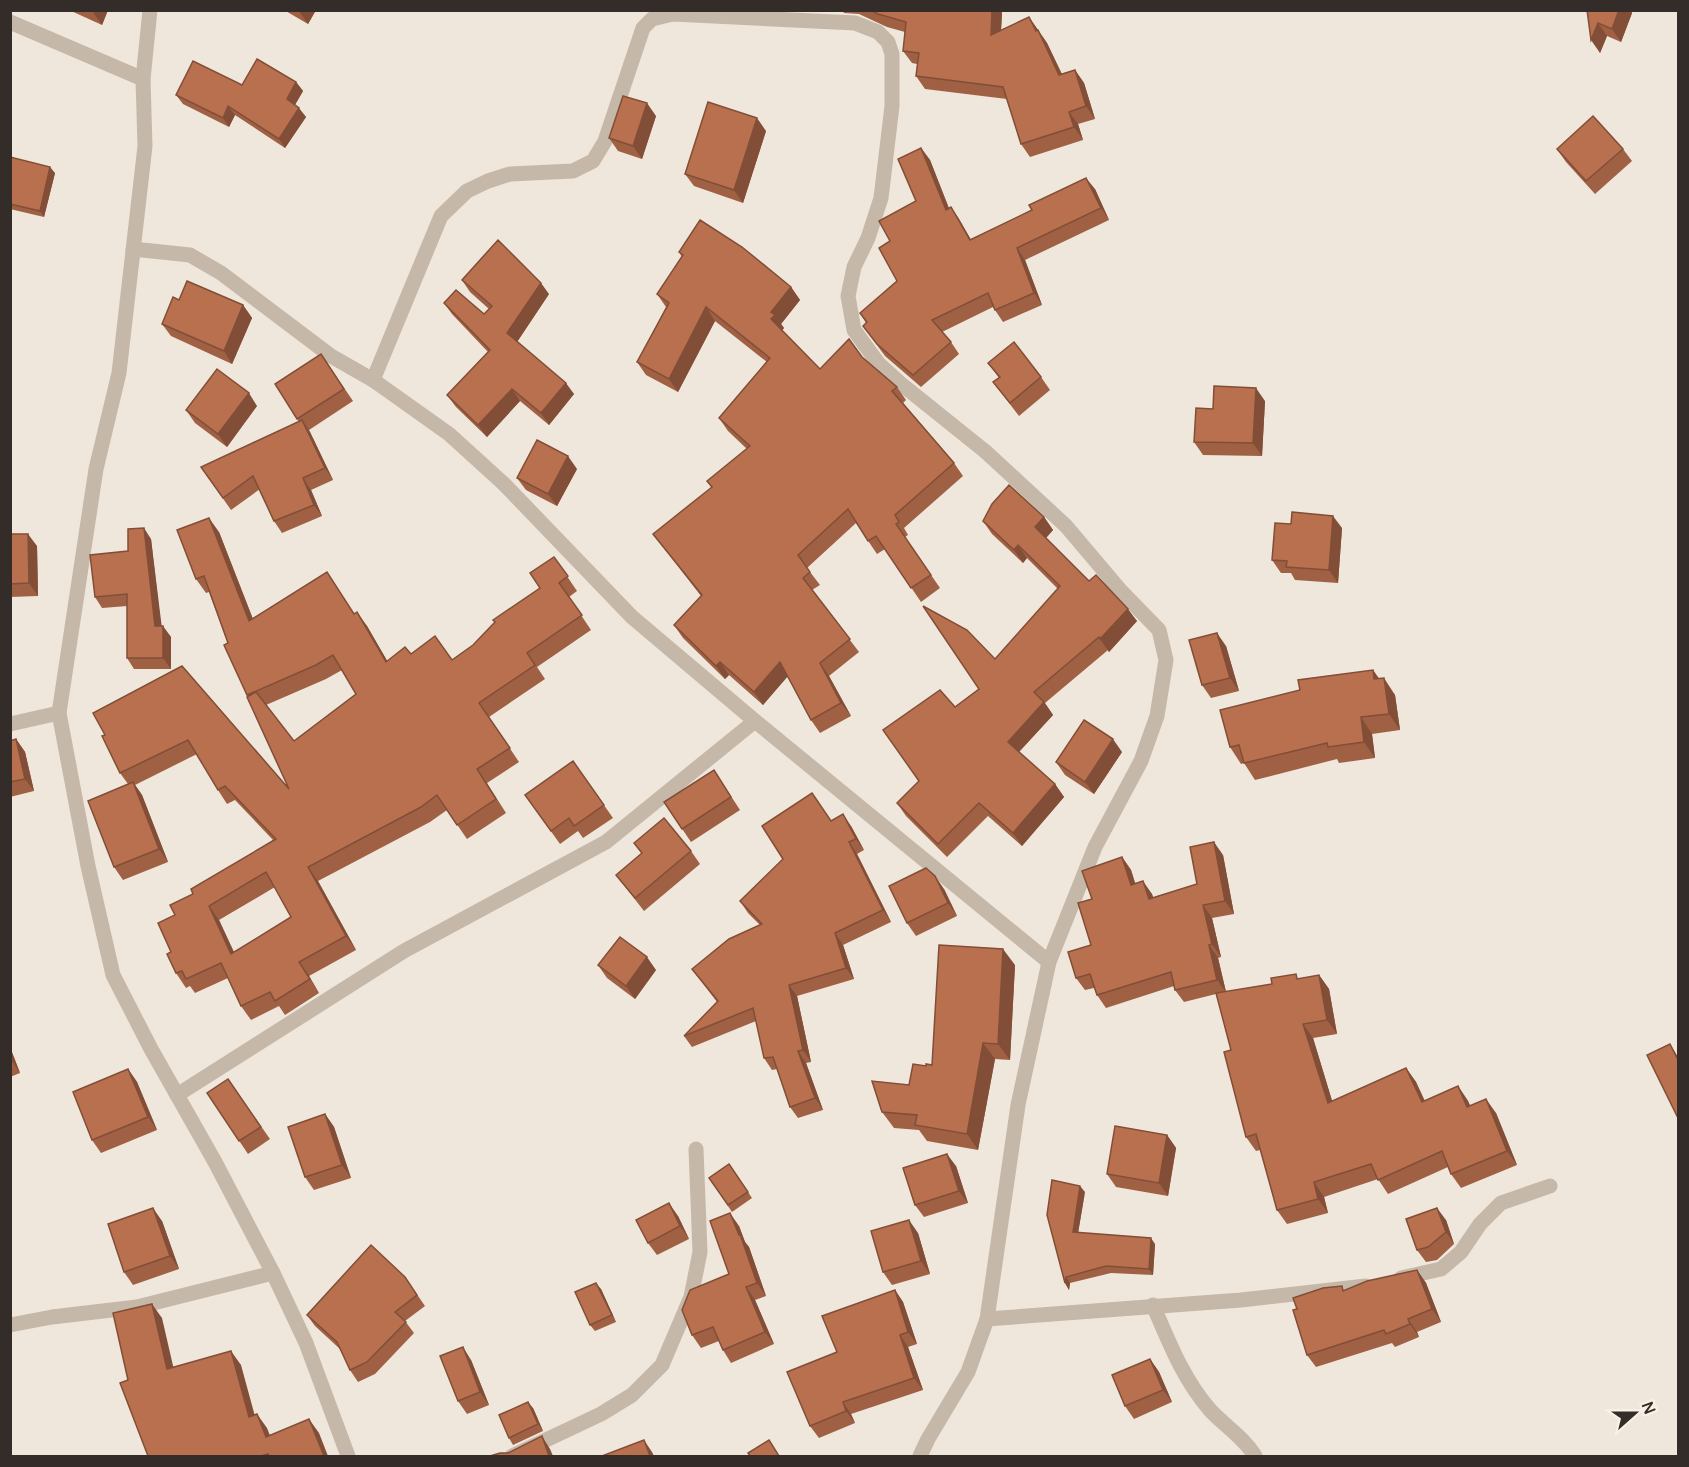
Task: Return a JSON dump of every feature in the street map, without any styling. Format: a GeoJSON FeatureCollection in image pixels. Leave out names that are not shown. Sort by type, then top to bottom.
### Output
{"type":"FeatureCollection","features":[{"type":"Feature","properties":{"kind":"street"},"geometry":{"type":"LineString","coordinates":[[150,10],[143,79],[145,146],[119,373],[96,469],[59,714],[88,866],[113,975],[273,1273],[306,1343],[348,1456]]}},
{"type":"Feature","properties":{"kind":"street"},"geometry":{"type":"LineString","coordinates":[[373,380],[441,216],[467,191],[488,181],[510,174],[573,171],[593,160],[605,141],[644,28],[651,19],[673,14],[855,23],[878,32],[888,42],[892,54],[892,106],[881,198],[868,238],[854,267],[848,296],[854,330],[878,363],[986,452],[1066,525],[1122,591],[1159,630],[1166,660],[1158,716],[1141,761],[1095,847],[1049,962],[1018,1105],[987,1319],[968,1372],[920,1456]]}},
{"type":"Feature","properties":{"kind":"street"},"geometry":{"type":"LineString","coordinates":[[10,22],[143,79]]}},
{"type":"Feature","properties":{"kind":"street"},"geometry":{"type":"LineString","coordinates":[[133,249],[190,255],[221,273],[332,356],[373,380],[449,434],[504,484],[632,617],[1049,962]]}},
{"type":"Feature","properties":{"kind":"street"},"geometry":{"type":"LineString","coordinates":[[10,724],[59,714]]}},
{"type":"Feature","properties":{"kind":"street"},"geometry":{"type":"LineString","coordinates":[[177,1095],[404,951],[606,842],[755,721]]}},
{"type":"Feature","properties":{"kind":"street"},"geometry":{"type":"LineString","coordinates":[[512,1456],[601,1414],[632,1395],[662,1365],[692,1297],[700,1252],[696,1149]]}},
{"type":"Feature","properties":{"kind":"street"},"geometry":{"type":"LineString","coordinates":[[987,1319],[1354,1289],[1442,1269],[1461,1252],[1480,1224],[1501,1203],[1550,1186]]}},
{"type":"Feature","properties":{"kind":"street"},"geometry":{"type":"LineString","coordinates":[[10,1325],[52,1317],[137,1307],[273,1273]]}},
{"type":"Feature","properties":{"kind":"street"},"geometry":{"type":"LineString","coordinates":[[1153,1305],[1180,1368],[1210,1410],[1249,1446],[1255,1456]]}},
{"type":"Feature","properties":{"kind":"building"},"geometry":{"type":"Polygon","coordinates":[[[870,10],[992,10],[991,35],[1029,17],[1036,31],[1038,30],[1059,75],[1075,70],[1086,106],[1069,112],[1074,127],[1021,144],[1003,87],[916,76],[919,53],[903,51],[906,22],[870,10]]]}},
{"type":"Feature","properties":{"kind":"building"},"geometry":{"type":"Polygon","coordinates":[[[1587,10],[1619,10],[1612,29],[1598,23],[1591,40],[1587,10]]]}},
{"type":"Feature","properties":{"kind":"building"},"geometry":{"type":"Polygon","coordinates":[[[257,59],[296,82],[287,99],[299,108],[279,139],[228,106],[223,118],[176,95],[193,61],[242,85],[257,59]]]}},
{"type":"Feature","properties":{"kind":"building"},"geometry":{"type":"Polygon","coordinates":[[[623,96],[647,103],[633,146],[609,138],[623,96]]]}},
{"type":"Feature","properties":{"kind":"building"},"geometry":{"type":"Polygon","coordinates":[[[708,102],[757,118],[734,190],[685,174],[708,102]]]}},
{"type":"Feature","properties":{"kind":"building"},"geometry":{"type":"Polygon","coordinates":[[[1593,116],[1623,149],[1586,181],[1557,149],[1593,116]]]}},
{"type":"Feature","properties":{"kind":"building"},"geometry":{"type":"Polygon","coordinates":[[[921,148],[946,210],[951,207],[970,240],[1032,210],[1029,205],[1086,178],[1101,208],[1017,248],[1034,293],[995,310],[988,293],[932,320],[951,342],[913,375],[877,344],[863,326],[867,322],[860,313],[897,281],[879,248],[890,241],[879,221],[916,201],[898,159],[921,148]]]}},
{"type":"Feature","properties":{"kind":"building"},"geometry":{"type":"Polygon","coordinates":[[[10,157],[50,167],[40,211],[10,204],[10,157]]]}},
{"type":"Feature","properties":{"kind":"building"},"geometry":{"type":"Polygon","coordinates":[[[700,220],[742,247],[791,287],[771,312],[775,315],[771,319],[820,369],[849,339],[862,357],[897,387],[892,391],[954,463],[895,515],[899,522],[896,524],[931,575],[911,588],[876,536],[868,541],[848,509],[798,555],[810,572],[803,578],[850,639],[820,663],[841,703],[811,720],[780,662],[754,692],[720,662],[716,666],[674,625],[702,595],[653,534],[712,487],[707,481],[750,446],[719,418],[770,358],[706,307],[669,379],[637,362],[669,303],[657,294],[683,255],[679,252],[700,220]]]}},
{"type":"Feature","properties":{"kind":"building"},"geometry":{"type":"Polygon","coordinates":[[[498,240],[541,283],[507,333],[566,383],[541,413],[512,389],[478,425],[447,395],[490,350],[444,303],[456,290],[484,314],[492,306],[462,280],[498,240]]]}},
{"type":"Feature","properties":{"kind":"building"},"geometry":{"type":"Polygon","coordinates":[[[187,281],[243,305],[224,351],[162,324],[173,297],[179,300],[187,281]]]}},
{"type":"Feature","properties":{"kind":"building"},"geometry":{"type":"Polygon","coordinates":[[[1014,342],[1041,377],[1010,403],[993,382],[1000,377],[988,363],[1014,342]]]}},
{"type":"Feature","properties":{"kind":"building"},"geometry":{"type":"Polygon","coordinates":[[[321,354],[344,389],[297,419],[275,384],[321,354]]]}},
{"type":"Feature","properties":{"kind":"building"},"geometry":{"type":"Polygon","coordinates":[[[217,369],[249,393],[218,434],[186,410],[217,369]]]}},
{"type":"Feature","properties":{"kind":"building"},"geometry":{"type":"Polygon","coordinates":[[[1214,386],[1256,388],[1253,443],[1194,442],[1196,408],[1213,409],[1214,386]]]}},
{"type":"Feature","properties":{"kind":"building"},"geometry":{"type":"Polygon","coordinates":[[[302,420],[325,468],[303,478],[314,505],[274,521],[253,476],[223,498],[201,467],[302,420]]]}},
{"type":"Feature","properties":{"kind":"building"},"geometry":{"type":"Polygon","coordinates":[[[537,440],[568,456],[548,494],[517,478],[537,440]]]}},
{"type":"Feature","properties":{"kind":"building"},"geometry":{"type":"Polygon","coordinates":[[[1009,485],[1044,517],[1035,527],[1089,581],[1096,575],[1128,609],[1100,639],[1099,637],[1034,692],[1044,702],[1008,742],[1055,784],[1013,833],[979,803],[938,844],[897,803],[919,781],[883,730],[940,690],[955,707],[979,689],[923,606],[967,630],[995,659],[1060,586],[1018,545],[1014,550],[983,521],[992,504],[1009,485]]]}},
{"type":"Feature","properties":{"kind":"building"},"geometry":{"type":"Polygon","coordinates":[[[1292,512],[1333,516],[1329,570],[1286,567],[1287,561],[1272,560],[1275,523],[1291,524],[1292,512]]]}},
{"type":"Feature","properties":{"kind":"building"},"geometry":{"type":"Polygon","coordinates":[[[209,518],[249,621],[327,572],[354,614],[357,612],[386,662],[405,647],[411,654],[435,636],[452,660],[473,645],[495,622],[493,620],[540,588],[530,573],[554,557],[568,576],[559,583],[582,615],[527,653],[535,665],[479,703],[510,748],[477,769],[496,799],[457,825],[437,795],[421,807],[308,867],[346,936],[299,962],[310,979],[275,1001],[270,992],[241,1006],[221,963],[186,979],[182,971],[176,973],[167,954],[171,952],[158,923],[175,915],[170,905],[193,894],[191,889],[276,839],[225,786],[218,790],[188,740],[120,773],[102,736],[105,735],[93,713],[182,666],[289,789],[247,697],[256,692],[294,741],[356,694],[333,655],[316,665],[247,695],[224,645],[228,643],[204,576],[196,579],[177,530],[209,518]],[[266,872],[209,906],[231,954],[291,917],[266,872]]]}},
{"type":"Feature","properties":{"kind":"building"},"geometry":{"type":"Polygon","coordinates":[[[144,528],[155,626],[163,626],[163,658],[127,658],[127,594],[95,597],[90,555],[128,551],[128,529],[144,528]]]}},
{"type":"Feature","properties":{"kind":"building"},"geometry":{"type":"Polygon","coordinates":[[[10,534],[28,534],[29,583],[10,584],[10,534]]]}},
{"type":"Feature","properties":{"kind":"building"},"geometry":{"type":"Polygon","coordinates":[[[1217,633],[1230,678],[1202,685],[1189,640],[1217,633]]]}},
{"type":"Feature","properties":{"kind":"building"},"geometry":{"type":"Polygon","coordinates":[[[1373,670],[1374,679],[1384,678],[1389,714],[1361,717],[1364,742],[1328,747],[1327,743],[1244,763],[1239,745],[1230,747],[1220,710],[1300,690],[1298,680],[1373,670]]]}},
{"type":"Feature","properties":{"kind":"building"},"geometry":{"type":"Polygon","coordinates":[[[1084,720],[1113,739],[1085,782],[1056,762],[1084,720]]]}},
{"type":"Feature","properties":{"kind":"building"},"geometry":{"type":"Polygon","coordinates":[[[16,739],[25,779],[10,782],[10,741],[16,739]]]}},
{"type":"Feature","properties":{"kind":"building"},"geometry":{"type":"Polygon","coordinates":[[[573,761],[604,805],[574,826],[569,818],[551,831],[525,795],[573,761]]]}},
{"type":"Feature","properties":{"kind":"building"},"geometry":{"type":"Polygon","coordinates":[[[714,770],[731,797],[682,829],[664,802],[714,770]]]}},
{"type":"Feature","properties":{"kind":"building"},"geometry":{"type":"Polygon","coordinates":[[[133,782],[159,849],[114,867],[88,801],[133,782]]]}},
{"type":"Feature","properties":{"kind":"building"},"geometry":{"type":"Polygon","coordinates":[[[812,793],[831,821],[843,814],[856,839],[849,842],[883,910],[835,933],[846,968],[789,985],[803,1050],[798,1051],[815,1098],[790,1107],[773,1057],[764,1058],[753,1008],[684,1036],[718,1001],[692,969],[729,939],[762,924],[740,901],[783,859],[762,826],[812,793]]]}},
{"type":"Feature","properties":{"kind":"building"},"geometry":{"type":"Polygon","coordinates":[[[664,818],[691,851],[635,898],[616,875],[642,853],[634,843],[664,818]]]}},
{"type":"Feature","properties":{"kind":"building"},"geometry":{"type":"Polygon","coordinates":[[[1214,842],[1225,901],[1203,905],[1217,980],[1175,990],[1171,972],[1097,995],[1090,974],[1076,978],[1068,952],[1091,945],[1078,903],[1092,899],[1082,871],[1122,857],[1131,885],[1143,881],[1149,899],[1197,884],[1190,847],[1214,842]]]}},
{"type":"Feature","properties":{"kind":"building"},"geometry":{"type":"Polygon","coordinates":[[[926,868],[935,876],[948,903],[907,923],[889,886],[926,868]]]}},
{"type":"Feature","properties":{"kind":"building"},"geometry":{"type":"Polygon","coordinates":[[[620,937],[647,957],[626,986],[598,965],[620,937]]]}},
{"type":"Feature","properties":{"kind":"building"},"geometry":{"type":"Polygon","coordinates":[[[939,945],[1003,949],[998,1044],[983,1043],[967,1134],[915,1125],[917,1115],[882,1112],[872,1081],[909,1085],[913,1064],[932,1065],[939,945]]]}},
{"type":"Feature","properties":{"kind":"building"},"geometry":{"type":"Polygon","coordinates":[[[1296,974],[1297,979],[1319,975],[1327,1020],[1303,1024],[1328,1103],[1406,1068],[1422,1102],[1458,1086],[1467,1107],[1486,1099],[1507,1151],[1451,1174],[1442,1151],[1378,1180],[1371,1164],[1314,1182],[1318,1199],[1277,1210],[1256,1134],[1246,1137],[1224,1052],[1231,1050],[1216,993],[1272,984],[1271,978],[1296,974]]]}},
{"type":"Feature","properties":{"kind":"building"},"geometry":{"type":"Polygon","coordinates":[[[1670,1044],[1678,1058],[1677,1116],[1647,1055],[1670,1044]]]}},
{"type":"Feature","properties":{"kind":"building"},"geometry":{"type":"Polygon","coordinates":[[[128,1069],[148,1117],[92,1140],[73,1092],[128,1069]]]}},
{"type":"Feature","properties":{"kind":"building"},"geometry":{"type":"Polygon","coordinates":[[[228,1079],[261,1127],[239,1141],[207,1093],[228,1079]]]}},
{"type":"Feature","properties":{"kind":"building"},"geometry":{"type":"Polygon","coordinates":[[[325,1114],[342,1165],[305,1177],[288,1127],[325,1114]]]}},
{"type":"Feature","properties":{"kind":"building"},"geometry":{"type":"Polygon","coordinates":[[[1115,1126],[1167,1135],[1159,1183],[1107,1174],[1115,1126]]]}},
{"type":"Feature","properties":{"kind":"building"},"geometry":{"type":"Polygon","coordinates":[[[947,1154],[959,1191],[915,1205],[903,1168],[947,1154]]]}},
{"type":"Feature","properties":{"kind":"building"},"geometry":{"type":"Polygon","coordinates":[[[729,1164],[748,1192],[728,1205],[709,1178],[729,1164]]]}},
{"type":"Feature","properties":{"kind":"building"},"geometry":{"type":"Polygon","coordinates":[[[1052,1180],[1080,1186],[1073,1232],[1151,1238],[1149,1269],[1106,1266],[1066,1277],[1065,1283],[1047,1215],[1052,1180]]]}},
{"type":"Feature","properties":{"kind":"building"},"geometry":{"type":"Polygon","coordinates":[[[669,1203],[680,1226],[648,1243],[636,1220],[669,1203]]]}},
{"type":"Feature","properties":{"kind":"building"},"geometry":{"type":"Polygon","coordinates":[[[153,1208],[170,1256],[124,1272],[108,1224],[153,1208]]]}},
{"type":"Feature","properties":{"kind":"building"},"geometry":{"type":"Polygon","coordinates":[[[1437,1208],[1446,1232],[1428,1247],[1417,1250],[1406,1219],[1437,1208]]]}},
{"type":"Feature","properties":{"kind":"building"},"geometry":{"type":"Polygon","coordinates":[[[730,1213],[757,1283],[746,1287],[765,1332],[723,1350],[713,1327],[692,1335],[682,1310],[690,1290],[729,1274],[710,1221],[730,1213]]]}},
{"type":"Feature","properties":{"kind":"building"},"geometry":{"type":"Polygon","coordinates":[[[909,1220],[921,1261],[883,1272],[871,1231],[909,1220]]]}},
{"type":"Feature","properties":{"kind":"building"},"geometry":{"type":"Polygon","coordinates":[[[371,1245],[405,1277],[417,1295],[395,1312],[406,1322],[367,1362],[350,1370],[337,1342],[307,1315],[371,1245]]]}},
{"type":"Feature","properties":{"kind":"building"},"geometry":{"type":"Polygon","coordinates":[[[1417,1270],[1432,1309],[1408,1319],[1410,1324],[1386,1334],[1384,1330],[1307,1355],[1293,1310],[1297,1309],[1293,1298],[1323,1288],[1342,1286],[1343,1291],[1367,1281],[1417,1270]]]}},
{"type":"Feature","properties":{"kind":"building"},"geometry":{"type":"Polygon","coordinates":[[[596,1283],[612,1315],[590,1325],[575,1292],[596,1283]]]}},
{"type":"Feature","properties":{"kind":"building"},"geometry":{"type":"Polygon","coordinates":[[[895,1290],[908,1332],[900,1335],[914,1378],[843,1402],[846,1411],[810,1426],[787,1372],[837,1352],[822,1316],[895,1290]]]}},
{"type":"Feature","properties":{"kind":"building"},"geometry":{"type":"Polygon","coordinates":[[[152,1304],[167,1369],[231,1351],[249,1417],[257,1414],[266,1437],[309,1419],[324,1456],[269,1456],[268,1454],[261,1456],[148,1456],[120,1383],[128,1380],[113,1313],[152,1304]]]}},
{"type":"Feature","properties":{"kind":"building"},"geometry":{"type":"Polygon","coordinates":[[[463,1347],[480,1392],[458,1401],[440,1356],[463,1347]]]}},
{"type":"Feature","properties":{"kind":"building"},"geometry":{"type":"Polygon","coordinates":[[[1150,1359],[1163,1390],[1125,1406],[1112,1375],[1150,1359]]]}},
{"type":"Feature","properties":{"kind":"building"},"geometry":{"type":"Polygon","coordinates":[[[528,1402],[538,1424],[509,1438],[499,1415],[528,1402]]]}},
{"type":"Feature","properties":{"kind":"building"},"geometry":{"type":"Polygon","coordinates":[[[542,1436],[549,1456],[490,1456],[508,1453],[542,1436]]]}},
{"type":"Feature","properties":{"kind":"building"},"geometry":{"type":"Polygon","coordinates":[[[644,1440],[650,1456],[602,1456],[644,1440]]]}},
{"type":"Feature","properties":{"kind":"building"},"geometry":{"type":"Polygon","coordinates":[[[769,1440],[779,1456],[750,1456],[748,1453],[769,1440]]]}}]}
